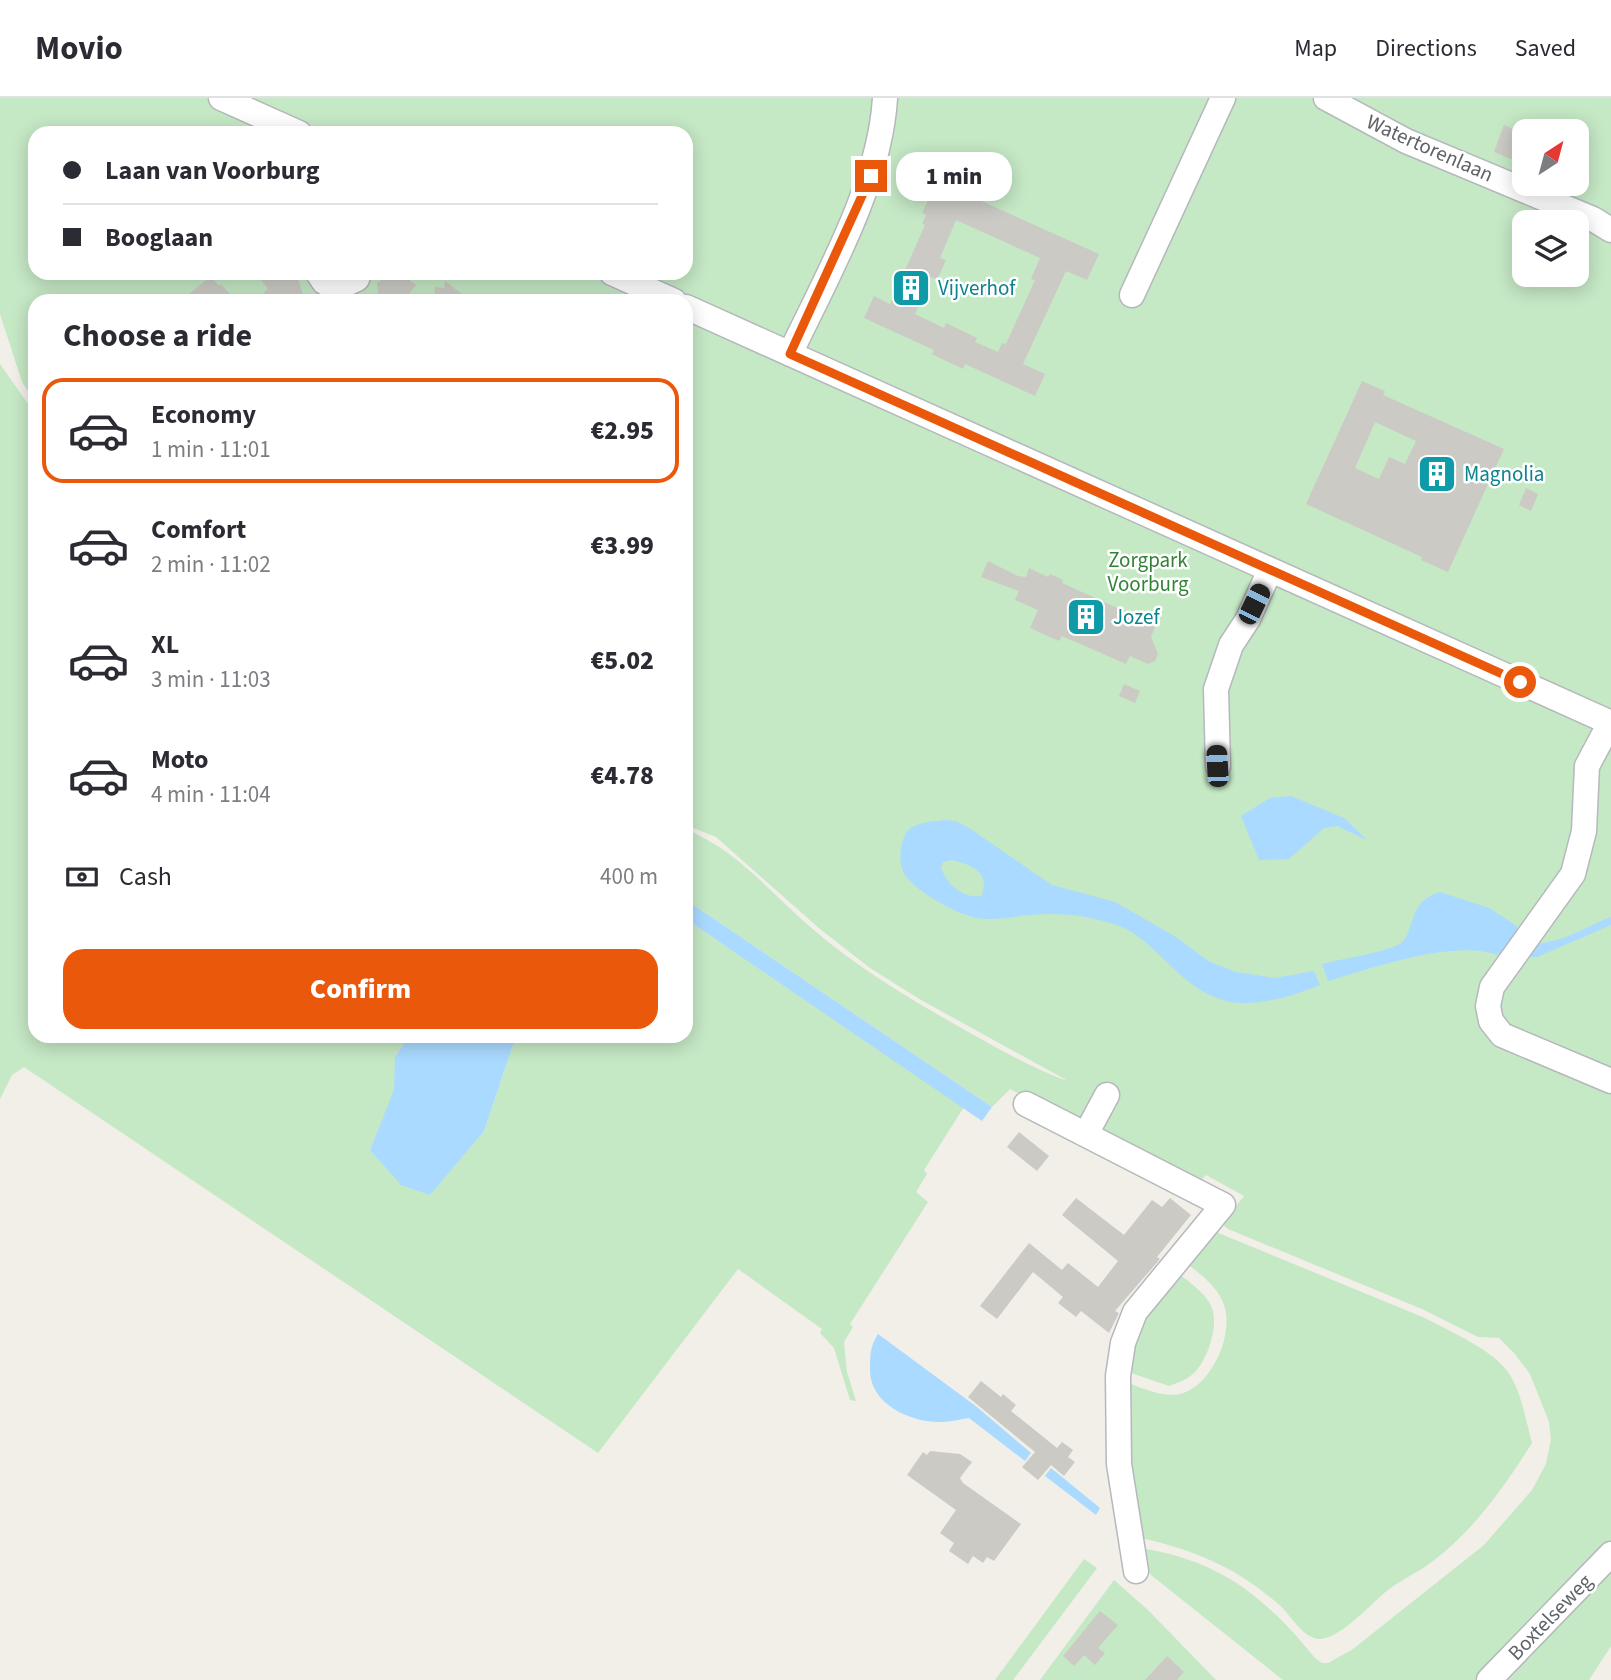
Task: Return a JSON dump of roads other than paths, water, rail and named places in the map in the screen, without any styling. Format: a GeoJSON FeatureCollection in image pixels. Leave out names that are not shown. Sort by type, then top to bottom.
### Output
{"type":"FeatureCollection","features":[{"type":"Feature","properties":{"kind":"street"},"geometry":{"type":"LineString","coordinates":[[1132,295],[1223,98]]}},
{"type":"Feature","properties":{"kind":"street","name":"Watertorenlaan"},"geometry":{"type":"LineString","coordinates":[[1326,98],[1406,141],[1569,208],[1611,230]]}},
{"type":"Feature","properties":{"kind":"street"},"geometry":{"type":"LineString","coordinates":[[225,99],[284,126]]}},
{"type":"Feature","properties":{"kind":"street"},"geometry":{"type":"LineString","coordinates":[[790,354],[871,176],[890,101]]}},
{"type":"Feature","properties":{"kind":"street"},"geometry":{"type":"LineString","coordinates":[[323,280],[335,289],[355,280]]}},
{"type":"Feature","properties":{"kind":"street"},"geometry":{"type":"LineString","coordinates":[[628,280],[658,294]]}},
{"type":"Feature","properties":{"kind":"street"},"geometry":{"type":"LineString","coordinates":[[693,310],[1610,723],[1587,766],[1584,831],[1573,874],[1492,987],[1488,1006],[1491,1021],[1502,1035],[1611,1081]]}},
{"type":"Feature","properties":{"kind":"street"},"geometry":{"type":"LineString","coordinates":[[1217,766],[1216,689],[1231,645],[1248,619],[1270,570]]}},
{"type":"Feature","properties":{"kind":"street"},"geometry":{"type":"LineString","coordinates":[[1086,1134],[1107,1095]]}},
{"type":"Feature","properties":{"kind":"street"},"geometry":{"type":"LineString","coordinates":[[1026,1104],[1223,1205],[1135,1312],[1123,1343],[1118,1376],[1119,1464],[1136,1571]]}},
{"type":"Feature","properties":{"kind":"street","name":"Boxtelseweg"},"geometry":{"type":"LineString","coordinates":[[1489,1680],[1611,1554]]}},
{"type":"Feature","properties":{"kind":"water"},"geometry":{"type":"Polygon","coordinates":[[[1291,796],[1344,818],[1367,840],[1337,826],[1324,828],[1289,859],[1259,860],[1241,816],[1270,798],[1291,796]]]}},
{"type":"Feature","properties":{"kind":"water"},"geometry":{"type":"Polygon","coordinates":[[[943,820],[956,821],[969,828],[1052,885],[1115,902],[1176,937],[1208,961],[1236,972],[1275,978],[1314,971],[1320,985],[1286,997],[1261,1002],[1226,1001],[1194,986],[1142,940],[1114,924],[1062,914],[991,919],[958,912],[915,886],[907,878],[900,860],[903,840],[910,829],[943,820]],[[943,862],[941,868],[947,880],[962,893],[981,896],[984,888],[982,876],[972,867],[959,862],[943,862]]]}},
{"type":"Feature","properties":{"kind":"water"},"geometry":{"type":"Polygon","coordinates":[[[1440,892],[1489,908],[1517,926],[1517,939],[1529,943],[1553,941],[1611,917],[1611,925],[1537,957],[1524,957],[1508,950],[1497,955],[1459,950],[1413,957],[1328,981],[1322,964],[1398,945],[1408,934],[1421,903],[1440,892]]]}},
{"type":"Feature","properties":{"kind":"water"},"geometry":{"type":"Polygon","coordinates":[[[693,905],[992,1107],[982,1121],[693,924],[693,905]]]}},
{"type":"Feature","properties":{"kind":"water"},"geometry":{"type":"Polygon","coordinates":[[[404,1043],[514,1043],[484,1131],[430,1195],[401,1185],[370,1150],[394,1090],[395,1057],[404,1043]]]}},
{"type":"Feature","properties":{"kind":"water"},"geometry":{"type":"Polygon","coordinates":[[[878,1334],[977,1407],[1031,1453],[1025,1461],[969,1418],[942,1422],[918,1419],[895,1410],[885,1402],[877,1393],[870,1370],[871,1351],[878,1334]]]}},
{"type":"Feature","properties":{"kind":"water"},"geometry":{"type":"Polygon","coordinates":[[[1051,1468],[1100,1508],[1096,1515],[1045,1476],[1051,1468]]]}},
{"type":"Feature","properties":{"kind":"place","name":"Vijverhof"},"geometry":{"type":"Point","coordinates":[911,288]}},
{"type":"Feature","properties":{"kind":"place","name":"Magnolia"},"geometry":{"type":"Point","coordinates":[1437,474]}},
{"type":"Feature","properties":{"kind":"place","name":"Jozef"},"geometry":{"type":"Point","coordinates":[1086,617]}},
{"type":"Feature","properties":{"kind":"park label","name":"Zorgpark Voorburg"},"geometry":{"type":"Point","coordinates":[1148,572]}}]}
